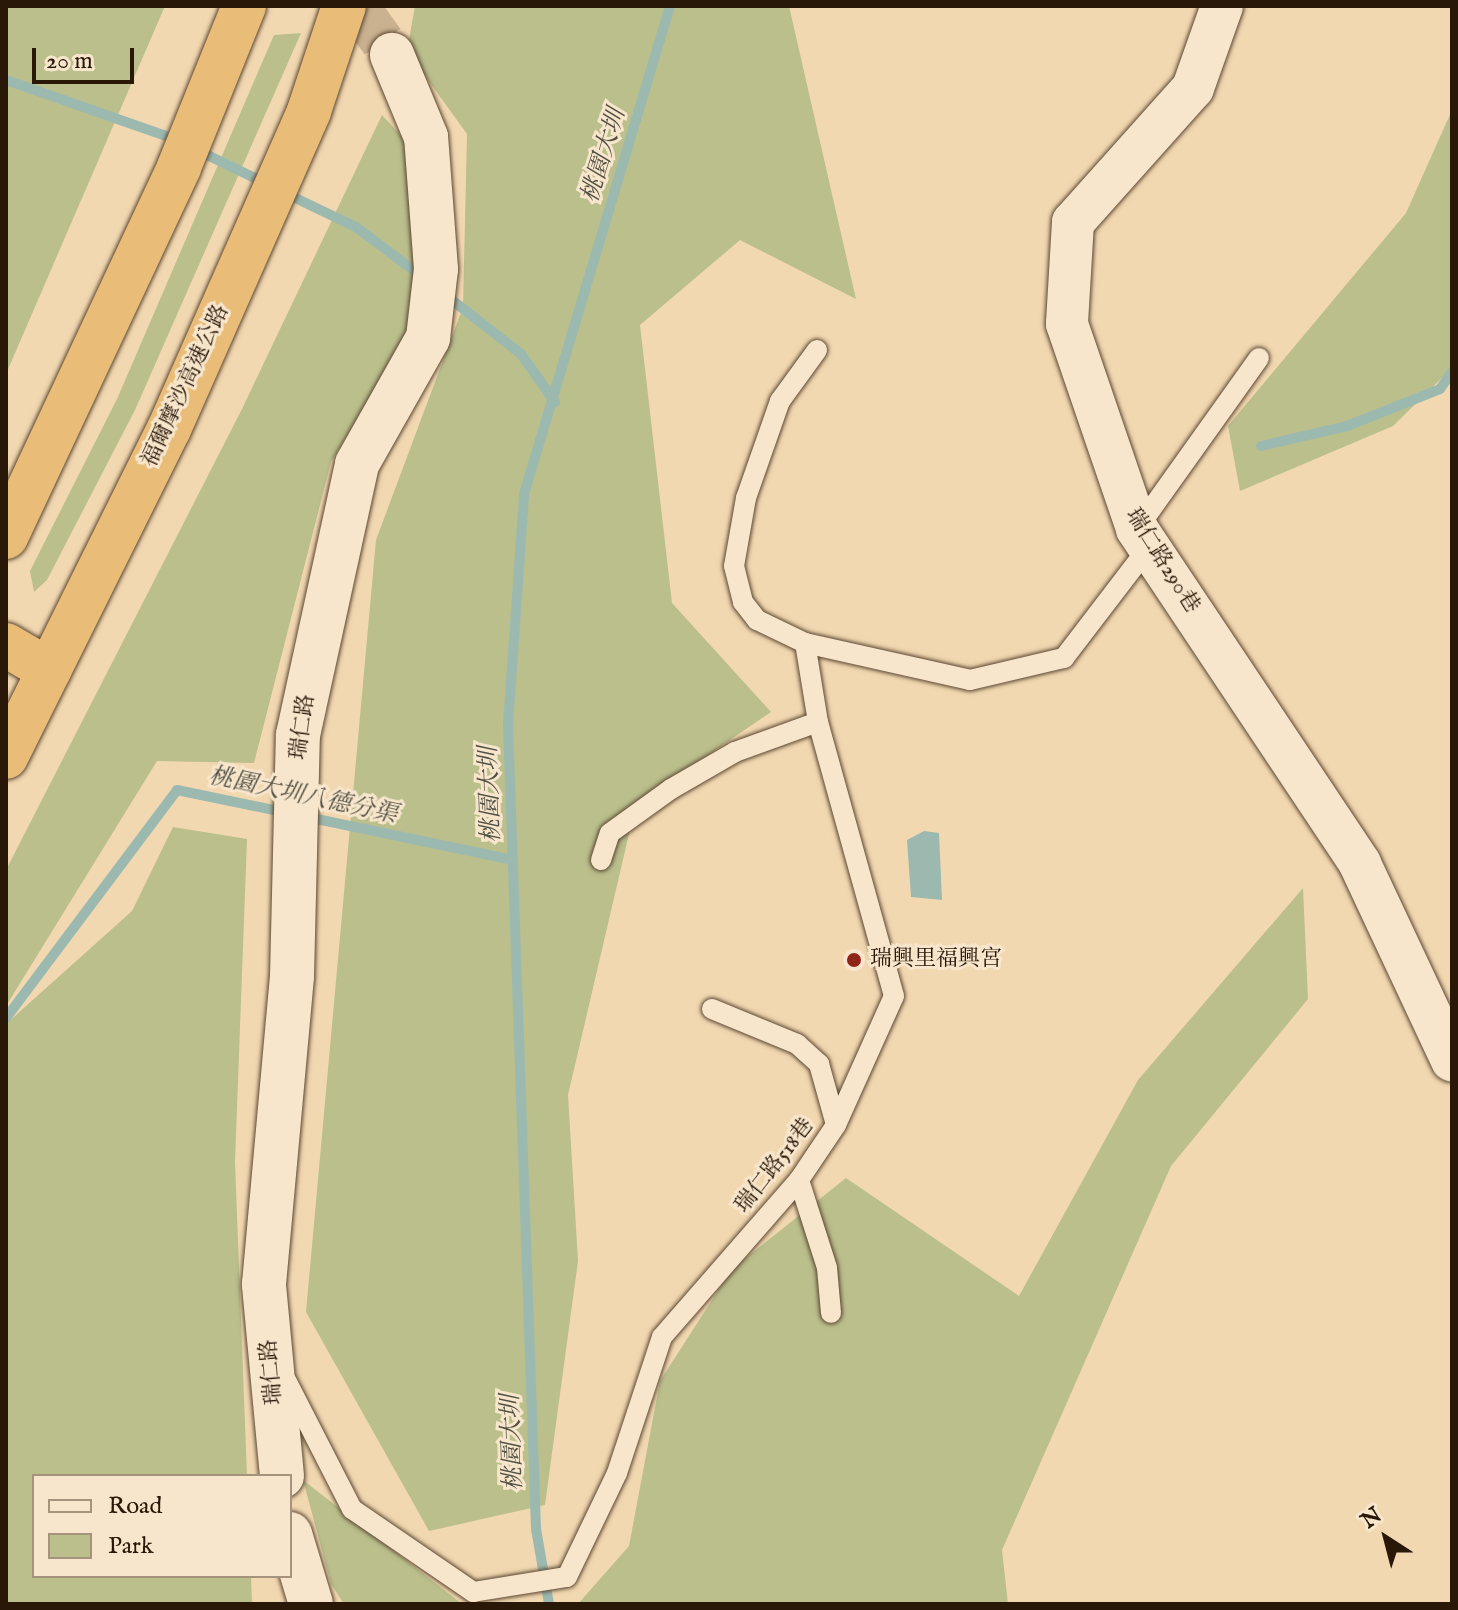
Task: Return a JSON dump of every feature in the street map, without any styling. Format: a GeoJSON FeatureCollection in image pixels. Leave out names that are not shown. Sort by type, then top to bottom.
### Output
{"type":"FeatureCollection","features":[{"type":"Feature","properties":{"kind":"highway"},"geometry":{"type":"LineString","coordinates":[[6,537],[198,125],[244,6]]}},
{"type":"Feature","properties":{"kind":"highway","name":"福爾摩沙高速公路"},"geometry":{"type":"LineString","coordinates":[[6,757],[169,429],[284,167],[344,6]]}},
{"type":"Feature","properties":{"kind":"highway"},"geometry":{"type":"LineString","coordinates":[[6,645],[49,670]]}},
{"type":"Feature","properties":{"kind":"street","name":"瑞仁路290巷"},"geometry":{"type":"LineString","coordinates":[[1222,6],[1193,88],[1073,222],[1067,324],[1143,538],[1360,864],[1452,1060]]}},
{"type":"Feature","properties":{"kind":"street","name":"瑞仁路"},"geometry":{"type":"LineString","coordinates":[[282,1474],[264,1284],[292,976],[298,735],[357,464],[428,338],[436,269],[426,137],[392,55]]}},
{"type":"Feature","properties":{"kind":"street"},"geometry":{"type":"LineString","coordinates":[[292,1541],[311,1604]]}},
{"type":"Feature","properties":{"kind":"lane"},"geometry":{"type":"LineString","coordinates":[[817,350],[780,401],[746,498],[734,566],[743,602],[757,620],[775,634],[970,680],[1064,658],[1259,358]]}},
{"type":"Feature","properties":{"kind":"lane","name":"瑞仁路518巷"},"geometry":{"type":"LineString","coordinates":[[270,1349],[352,1509],[473,1592],[567,1577],[617,1473],[662,1337],[799,1180],[836,1125],[894,996],[818,722],[805,643]]}},
{"type":"Feature","properties":{"kind":"lane"},"geometry":{"type":"LineString","coordinates":[[601,860],[610,833],[671,789],[735,752],[818,722]]}},
{"type":"Feature","properties":{"kind":"lane"},"geometry":{"type":"LineString","coordinates":[[712,1009],[797,1044],[819,1064],[836,1125]]}},
{"type":"Feature","properties":{"kind":"lane"},"geometry":{"type":"LineString","coordinates":[[799,1180],[827,1268],[831,1313]]}},
{"type":"Feature","properties":{"kind":"green space"},"geometry":{"type":"Polygon","coordinates":[[[6,6],[165,6],[6,374],[6,6]]]}},
{"type":"Feature","properties":{"kind":"green space"},"geometry":{"type":"Polygon","coordinates":[[[415,6],[789,6],[856,299],[740,240],[640,325],[672,603],[771,712],[636,804],[568,1095],[578,1261],[545,1505],[429,1531],[306,1312],[376,540],[463,307],[467,134],[407,51],[415,6]]]}},
{"type":"Feature","properties":{"kind":"green space"},"geometry":{"type":"Polygon","coordinates":[[[301,33],[135,410],[47,580],[34,592],[30,571],[117,399],[274,35],[301,33]]]}},
{"type":"Feature","properties":{"kind":"green space"},"geometry":{"type":"Polygon","coordinates":[[[1452,110],[1452,368],[1393,426],[1240,491],[1228,426],[1406,213],[1452,110]]]}},
{"type":"Feature","properties":{"kind":"green space"},"geometry":{"type":"Polygon","coordinates":[[[382,115],[413,148],[419,316],[331,462],[254,763],[157,761],[6,1006],[6,870],[242,409],[382,115]]]}},
{"type":"Feature","properties":{"kind":"green space"},"geometry":{"type":"Polygon","coordinates":[[[173,827],[247,839],[235,1162],[247,1474],[32,1474],[32,1578],[251,1578],[252,1604],[6,1604],[6,1024],[132,911],[173,827]]]}},
{"type":"Feature","properties":{"kind":"green space"},"geometry":{"type":"Polygon","coordinates":[[[1303,888],[1308,999],[1171,1166],[1002,1550],[1008,1604],[578,1604],[629,1546],[660,1381],[732,1269],[846,1178],[1019,1296],[1138,1080],[1303,888]]]}},
{"type":"Feature","properties":{"kind":"green space"},"geometry":{"type":"Polygon","coordinates":[[[303,1480],[462,1604],[344,1604],[331,1584],[303,1480]]]}},
{"type":"Feature","properties":{"kind":"water"},"geometry":{"type":"Polygon","coordinates":[[[924,831],[939,833],[942,900],[911,897],[907,840],[924,831]]]}},
{"type":"Feature","properties":{"kind":"waterway","name":"桃園大圳"},"geometry":{"type":"LineString","coordinates":[[549,1604],[536,1529],[508,725],[524,494],[670,6]]}},
{"type":"Feature","properties":{"kind":"waterway"},"geometry":{"type":"LineString","coordinates":[[6,80],[177,140]]}},
{"type":"Feature","properties":{"kind":"waterway"},"geometry":{"type":"LineString","coordinates":[[195,149],[267,184]]}},
{"type":"Feature","properties":{"kind":"waterway"},"geometry":{"type":"LineString","coordinates":[[285,193],[356,227],[424,278]]}},
{"type":"Feature","properties":{"kind":"waterway"},"geometry":{"type":"LineString","coordinates":[[443,293],[521,354],[555,402]]}},
{"type":"Feature","properties":{"kind":"waterway"},"geometry":{"type":"LineString","coordinates":[[1261,446],[1347,426],[1440,389],[1452,372]]}},
{"type":"Feature","properties":{"kind":"waterway","name":"桃園大圳八德分渠"},"geometry":{"type":"LineString","coordinates":[[6,1018],[177,790],[288,813]]}},
{"type":"Feature","properties":{"kind":"waterway","name":"桃園大圳八德分渠"},"geometry":{"type":"LineString","coordinates":[[307,817],[512,860]]}},
{"type":"Feature","properties":{"kind":"tunnel"},"geometry":{"type":"LineString","coordinates":[[357,6],[392,55]]}},
{"type":"Feature","properties":{"kind":"place","name":"瑞興里福興宮"},"geometry":{"type":"Point","coordinates":[854,960]}}]}
